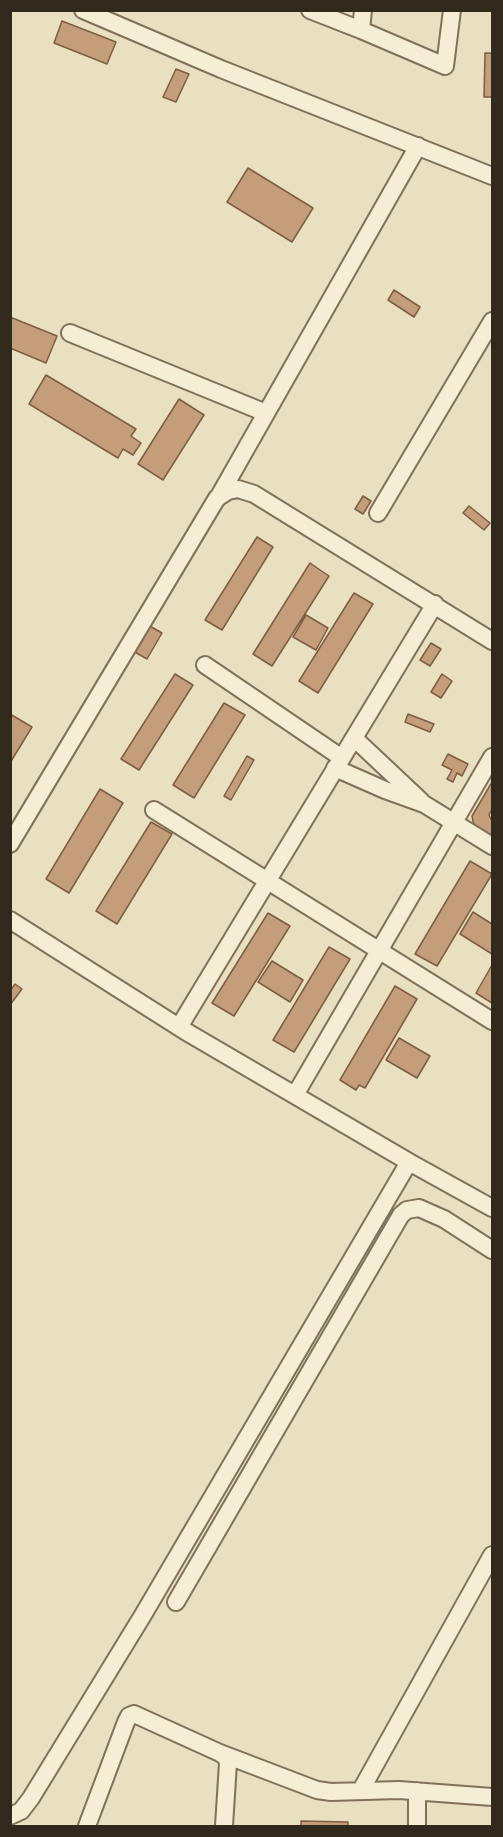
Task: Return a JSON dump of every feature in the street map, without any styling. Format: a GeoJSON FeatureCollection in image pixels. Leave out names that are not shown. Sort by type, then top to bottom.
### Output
{"type":"FeatureCollection","features":[{"type":"Feature","properties":{"kind":"street"},"geometry":{"type":"LineString","coordinates":[[83,10],[221,69],[492,176]]}},
{"type":"Feature","properties":{"kind":"street"},"geometry":{"type":"LineString","coordinates":[[310,10],[445,66],[452,10]]}},
{"type":"Feature","properties":{"kind":"street"},"geometry":{"type":"LineString","coordinates":[[361,30],[363,10]]}},
{"type":"Feature","properties":{"kind":"street"},"geometry":{"type":"LineString","coordinates":[[10,844],[217,498],[418,146]]}},
{"type":"Feature","properties":{"kind":"street"},"geometry":{"type":"LineString","coordinates":[[378,513],[492,321]]}},
{"type":"Feature","properties":{"kind":"street"},"geometry":{"type":"LineString","coordinates":[[70,333],[266,413]]}},
{"type":"Feature","properties":{"kind":"street"},"geometry":{"type":"LineString","coordinates":[[217,498],[228,491],[238,489],[254,494],[492,640]]}},
{"type":"Feature","properties":{"kind":"street"},"geometry":{"type":"LineString","coordinates":[[179,1027],[435,604]]}},
{"type":"Feature","properties":{"kind":"street"},"geometry":{"type":"LineString","coordinates":[[205,665],[339,763],[385,790],[424,804]]}},
{"type":"Feature","properties":{"kind":"street"},"geometry":{"type":"LineString","coordinates":[[354,738],[424,804],[492,846]]}},
{"type":"Feature","properties":{"kind":"street"},"geometry":{"type":"LineString","coordinates":[[295,1095],[492,757]]}},
{"type":"Feature","properties":{"kind":"street"},"geometry":{"type":"LineString","coordinates":[[154,810],[492,1021]]}},
{"type":"Feature","properties":{"kind":"street"},"geometry":{"type":"LineString","coordinates":[[10,920],[179,1027],[492,1208]]}},
{"type":"Feature","properties":{"kind":"street"},"geometry":{"type":"LineString","coordinates":[[10,1816],[21,1811],[31,1798],[143,1616],[409,1162]]}},
{"type":"Feature","properties":{"kind":"street"},"geometry":{"type":"LineString","coordinates":[[176,1602],[401,1215],[407,1210],[419,1208],[444,1219],[492,1250]]}},
{"type":"Feature","properties":{"kind":"street"},"geometry":{"type":"LineString","coordinates":[[361,1790],[492,1555]]}},
{"type":"Feature","properties":{"kind":"street"},"geometry":{"type":"LineString","coordinates":[[87,1827],[126,1722],[129,1716],[134,1714],[220,1753],[317,1790],[331,1792],[417,1791],[492,1797]]}},
{"type":"Feature","properties":{"kind":"street"},"geometry":{"type":"LineString","coordinates":[[220,1753],[228,1763],[224,1827]]}},
{"type":"Feature","properties":{"kind":"street"},"geometry":{"type":"LineString","coordinates":[[417,1791],[417,1827]]}},
{"type":"Feature","properties":{"kind":"building"},"geometry":{"type":"Polygon","coordinates":[[[62,21],[116,42],[107,64],[54,43],[62,21]]]}},
{"type":"Feature","properties":{"kind":"building"},"geometry":{"type":"Polygon","coordinates":[[[485,53],[492,53],[492,97],[484,97],[485,53]]]}},
{"type":"Feature","properties":{"kind":"building"},"geometry":{"type":"Polygon","coordinates":[[[176,69],[189,74],[176,102],[163,97],[176,69]]]}},
{"type":"Feature","properties":{"kind":"building"},"geometry":{"type":"Polygon","coordinates":[[[248,168],[313,208],[292,242],[227,202],[248,168]]]}},
{"type":"Feature","properties":{"kind":"building"},"geometry":{"type":"Polygon","coordinates":[[[394,290],[420,307],[414,317],[388,300],[394,290]]]}},
{"type":"Feature","properties":{"kind":"building"},"geometry":{"type":"Polygon","coordinates":[[[10,317],[57,336],[46,363],[10,348],[10,317]]]}},
{"type":"Feature","properties":{"kind":"building"},"geometry":{"type":"Polygon","coordinates":[[[46,375],[136,429],[131,436],[141,443],[133,455],[123,449],[118,458],[29,404],[46,375]]]}},
{"type":"Feature","properties":{"kind":"building"},"geometry":{"type":"Polygon","coordinates":[[[179,399],[204,415],[163,480],[138,464],[179,399]]]}},
{"type":"Feature","properties":{"kind":"building"},"geometry":{"type":"Polygon","coordinates":[[[363,496],[371,501],[363,514],[355,509],[363,496]]]}},
{"type":"Feature","properties":{"kind":"building"},"geometry":{"type":"Polygon","coordinates":[[[469,506],[490,523],[484,530],[463,513],[469,506]]]}},
{"type":"Feature","properties":{"kind":"building"},"geometry":{"type":"Polygon","coordinates":[[[257,537],[273,547],[222,630],[205,620],[257,537]]]}},
{"type":"Feature","properties":{"kind":"building"},"geometry":{"type":"Polygon","coordinates":[[[310,563],[329,576],[272,666],[253,654],[310,563]]]}},
{"type":"Feature","properties":{"kind":"building"},"geometry":{"type":"Polygon","coordinates":[[[354,593],[373,604],[318,693],[299,681],[354,593]]]}},
{"type":"Feature","properties":{"kind":"building"},"geometry":{"type":"Polygon","coordinates":[[[306,615],[328,628],[316,650],[293,637],[306,615]]]}},
{"type":"Feature","properties":{"kind":"building"},"geometry":{"type":"Polygon","coordinates":[[[148,625],[162,633],[147,659],[133,651],[148,625]]]}},
{"type":"Feature","properties":{"kind":"building"},"geometry":{"type":"Polygon","coordinates":[[[431,643],[441,649],[430,666],[420,660],[431,643]]]}},
{"type":"Feature","properties":{"kind":"building"},"geometry":{"type":"Polygon","coordinates":[[[175,674],[193,685],[139,770],[121,759],[175,674]]]}},
{"type":"Feature","properties":{"kind":"building"},"geometry":{"type":"Polygon","coordinates":[[[442,674],[452,681],[441,698],[431,692],[442,674]]]}},
{"type":"Feature","properties":{"kind":"building"},"geometry":{"type":"Polygon","coordinates":[[[224,703],[245,715],[194,798],[173,785],[224,703]]]}},
{"type":"Feature","properties":{"kind":"building"},"geometry":{"type":"Polygon","coordinates":[[[10,714],[32,727],[10,763],[10,714]]]}},
{"type":"Feature","properties":{"kind":"building"},"geometry":{"type":"Polygon","coordinates":[[[408,714],[434,724],[430,732],[405,722],[408,714]]]}},
{"type":"Feature","properties":{"kind":"building"},"geometry":{"type":"Polygon","coordinates":[[[448,754],[468,764],[462,776],[457,773],[453,782],[447,779],[452,770],[442,765],[448,754]]]}},
{"type":"Feature","properties":{"kind":"building"},"geometry":{"type":"Polygon","coordinates":[[[247,756],[254,760],[231,800],[224,796],[247,756]]]}},
{"type":"Feature","properties":{"kind":"building"},"geometry":{"type":"Polygon","coordinates":[[[492,782],[492,809],[489,815],[492,821],[492,838],[474,826],[472,816],[492,782]]]}},
{"type":"Feature","properties":{"kind":"building"},"geometry":{"type":"Polygon","coordinates":[[[100,789],[123,803],[69,893],[46,879],[100,789]]]}},
{"type":"Feature","properties":{"kind":"building"},"geometry":{"type":"Polygon","coordinates":[[[151,822],[172,834],[117,924],[96,911],[151,822]]]}},
{"type":"Feature","properties":{"kind":"building"},"geometry":{"type":"Polygon","coordinates":[[[470,861],[492,874],[437,966],[415,954],[470,861]]]}},
{"type":"Feature","properties":{"kind":"building"},"geometry":{"type":"Polygon","coordinates":[[[473,912],[492,924],[492,954],[460,934],[473,912]]]}},
{"type":"Feature","properties":{"kind":"building"},"geometry":{"type":"Polygon","coordinates":[[[268,913],[290,926],[234,1016],[212,1003],[268,913]]]}},
{"type":"Feature","properties":{"kind":"building"},"geometry":{"type":"Polygon","coordinates":[[[329,947],[350,959],[294,1052],[273,1040],[329,947]]]}},
{"type":"Feature","properties":{"kind":"building"},"geometry":{"type":"Polygon","coordinates":[[[272,961],[303,980],[290,1002],[258,982],[272,961]]]}},
{"type":"Feature","properties":{"kind":"building"},"geometry":{"type":"Polygon","coordinates":[[[492,965],[492,1003],[476,993],[492,965]]]}},
{"type":"Feature","properties":{"kind":"building"},"geometry":{"type":"Polygon","coordinates":[[[15,984],[22,989],[10,1005],[10,991],[15,984]]]}},
{"type":"Feature","properties":{"kind":"building"},"geometry":{"type":"Polygon","coordinates":[[[395,986],[417,999],[365,1088],[359,1085],[356,1090],[340,1080],[395,986]]]}},
{"type":"Feature","properties":{"kind":"building"},"geometry":{"type":"Polygon","coordinates":[[[399,1038],[430,1056],[417,1078],[386,1060],[399,1038]]]}},
{"type":"Feature","properties":{"kind":"building"},"geometry":{"type":"Polygon","coordinates":[[[301,1821],[348,1822],[348,1826],[301,1826],[301,1821]]]}}]}
